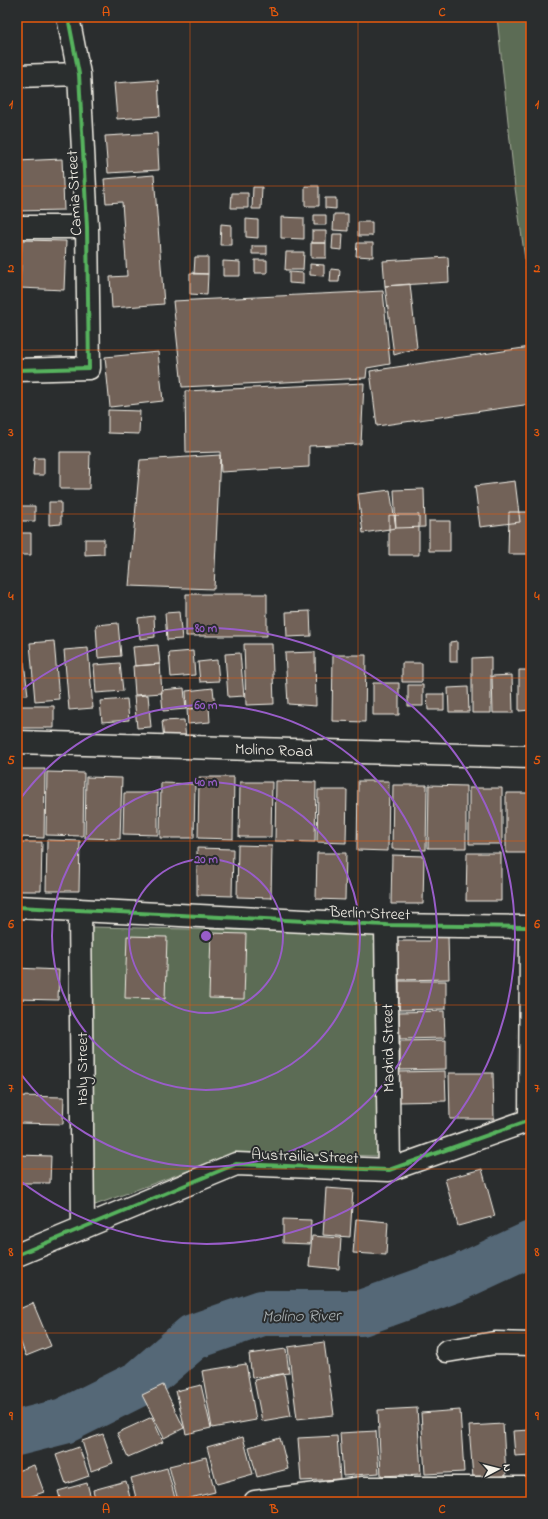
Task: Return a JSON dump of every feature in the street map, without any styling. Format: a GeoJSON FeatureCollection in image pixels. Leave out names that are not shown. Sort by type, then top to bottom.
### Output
{"type":"FeatureCollection","features":[{"type":"Feature","properties":{"kind":"street","name":"Camia Street"},"geometry":{"type":"LineString","coordinates":[[17,370],[89,368],[87,227],[79,74],[68,17]]}},
{"type":"Feature","properties":{"kind":"street"},"geometry":{"type":"LineString","coordinates":[[17,76],[79,74]]}},
{"type":"Feature","properties":{"kind":"street"},"geometry":{"type":"LineString","coordinates":[[17,227],[87,227]]}},
{"type":"Feature","properties":{"kind":"street","name":"Molino Road"},"geometry":{"type":"LineString","coordinates":[[17,742],[531,757]]}},
{"type":"Feature","properties":{"kind":"street","name":"Berlin Street"},"geometry":{"type":"LineString","coordinates":[[17,907],[386,925],[529,928],[530,1120]]}},
{"type":"Feature","properties":{"kind":"street","name":"Italy Street"},"geometry":{"type":"LineString","coordinates":[[80,910],[83,1228]]}},
{"type":"Feature","properties":{"kind":"street","name":"Madrid Street"},"geometry":{"type":"LineString","coordinates":[[386,925],[389,1170]]}},
{"type":"Feature","properties":{"kind":"street","name":"Austrailia Street"},"geometry":{"type":"LineString","coordinates":[[17,1255],[236,1164],[389,1170],[530,1120]]}},
{"type":"Feature","properties":{"kind":"street"},"geometry":{"type":"LineString","coordinates":[[447,1351],[495,1343],[531,1344]]}},
{"type":"Feature","properties":{"kind":"street"},"geometry":{"type":"LineString","coordinates":[[255,1502],[362,1495],[477,1495],[531,1488]]}},
{"type":"Feature","properties":{"kind":"green space"},"geometry":{"type":"Polygon","coordinates":[[[497,17],[531,17],[531,302],[515,188],[497,17]]]}},
{"type":"Feature","properties":{"kind":"green space"},"geometry":{"type":"Polygon","coordinates":[[[91,927],[378,933],[379,1156],[236,1153],[87,1208],[91,927]]]}},
{"type":"Feature","properties":{"kind":"building"},"geometry":{"type":"Polygon","coordinates":[[[158,80],[160,116],[117,119],[114,83],[158,80]]]}},
{"type":"Feature","properties":{"kind":"building"},"geometry":{"type":"Polygon","coordinates":[[[157,133],[159,170],[108,173],[105,136],[157,133]]]}},
{"type":"Feature","properties":{"kind":"building"},"geometry":{"type":"Polygon","coordinates":[[[62,159],[64,210],[17,211],[17,161],[62,159]]]}},
{"type":"Feature","properties":{"kind":"building"},"geometry":{"type":"Polygon","coordinates":[[[154,175],[164,304],[112,308],[110,277],[127,276],[122,202],[106,203],[104,179],[154,175]]]}},
{"type":"Feature","properties":{"kind":"building"},"geometry":{"type":"Polygon","coordinates":[[[305,186],[319,186],[319,206],[305,206],[305,186]]]}},
{"type":"Feature","properties":{"kind":"building"},"geometry":{"type":"Polygon","coordinates":[[[253,187],[262,187],[261,209],[252,209],[253,187]]]}},
{"type":"Feature","properties":{"kind":"building"},"geometry":{"type":"Polygon","coordinates":[[[232,193],[248,193],[248,208],[231,208],[232,193]]]}},
{"type":"Feature","properties":{"kind":"building"},"geometry":{"type":"Polygon","coordinates":[[[325,198],[336,198],[336,209],[325,208],[325,198]]]}},
{"type":"Feature","properties":{"kind":"building"},"geometry":{"type":"Polygon","coordinates":[[[334,214],[348,214],[348,231],[333,230],[334,214]]]}},
{"type":"Feature","properties":{"kind":"building"},"geometry":{"type":"Polygon","coordinates":[[[314,215],[326,215],[326,225],[314,225],[314,215]]]}},
{"type":"Feature","properties":{"kind":"building"},"geometry":{"type":"Polygon","coordinates":[[[281,217],[304,218],[304,239],[281,238],[281,217]]]}},
{"type":"Feature","properties":{"kind":"building"},"geometry":{"type":"Polygon","coordinates":[[[246,219],[258,220],[258,238],[246,237],[246,219]]]}},
{"type":"Feature","properties":{"kind":"building"},"geometry":{"type":"Polygon","coordinates":[[[358,222],[372,222],[372,236],[358,236],[358,222]]]}},
{"type":"Feature","properties":{"kind":"building"},"geometry":{"type":"Polygon","coordinates":[[[221,224],[231,225],[231,245],[220,245],[221,224]]]}},
{"type":"Feature","properties":{"kind":"building"},"geometry":{"type":"Polygon","coordinates":[[[312,231],[326,231],[326,243],[312,243],[312,231]]]}},
{"type":"Feature","properties":{"kind":"building"},"geometry":{"type":"Polygon","coordinates":[[[333,234],[343,234],[342,250],[332,249],[333,234]]]}},
{"type":"Feature","properties":{"kind":"building"},"geometry":{"type":"Polygon","coordinates":[[[22,240],[66,241],[64,290],[20,288],[22,240]]]}},
{"type":"Feature","properties":{"kind":"building"},"geometry":{"type":"Polygon","coordinates":[[[311,243],[326,243],[326,258],[311,258],[311,243]]]}},
{"type":"Feature","properties":{"kind":"building"},"geometry":{"type":"Polygon","coordinates":[[[357,243],[373,243],[373,257],[356,256],[357,243]]]}},
{"type":"Feature","properties":{"kind":"building"},"geometry":{"type":"Polygon","coordinates":[[[252,246],[267,246],[267,254],[252,254],[252,246]]]}},
{"type":"Feature","properties":{"kind":"building"},"geometry":{"type":"Polygon","coordinates":[[[286,252],[304,252],[303,270],[285,270],[286,252]]]}},
{"type":"Feature","properties":{"kind":"building"},"geometry":{"type":"Polygon","coordinates":[[[195,257],[208,257],[208,274],[194,274],[195,257]]]}},
{"type":"Feature","properties":{"kind":"building"},"geometry":{"type":"Polygon","coordinates":[[[448,257],[449,282],[385,286],[383,261],[448,257]]]}},
{"type":"Feature","properties":{"kind":"building"},"geometry":{"type":"Polygon","coordinates":[[[255,260],[267,260],[267,273],[255,273],[255,260]]]}},
{"type":"Feature","properties":{"kind":"building"},"geometry":{"type":"Polygon","coordinates":[[[223,261],[240,262],[240,276],[223,276],[223,261]]]}},
{"type":"Feature","properties":{"kind":"building"},"geometry":{"type":"Polygon","coordinates":[[[310,264],[324,265],[324,276],[310,275],[310,264]]]}},
{"type":"Feature","properties":{"kind":"building"},"geometry":{"type":"Polygon","coordinates":[[[331,269],[340,270],[339,282],[330,282],[331,269]]]}},
{"type":"Feature","properties":{"kind":"building"},"geometry":{"type":"Polygon","coordinates":[[[289,272],[303,273],[303,284],[289,283],[289,272]]]}},
{"type":"Feature","properties":{"kind":"building"},"geometry":{"type":"Polygon","coordinates":[[[190,273],[208,274],[207,295],[190,294],[190,273]]]}},
{"type":"Feature","properties":{"kind":"building"},"geometry":{"type":"Polygon","coordinates":[[[410,284],[417,348],[394,355],[385,286],[410,284]]]}},
{"type":"Feature","properties":{"kind":"building"},"geometry":{"type":"Polygon","coordinates":[[[383,291],[390,364],[367,368],[366,378],[182,387],[173,301],[383,291]]]}},
{"type":"Feature","properties":{"kind":"building"},"geometry":{"type":"Polygon","coordinates":[[[530,347],[531,404],[377,426],[370,371],[530,347]]]}},
{"type":"Feature","properties":{"kind":"building"},"geometry":{"type":"Polygon","coordinates":[[[158,352],[163,401],[110,407],[105,357],[158,352]]]}},
{"type":"Feature","properties":{"kind":"building"},"geometry":{"type":"Polygon","coordinates":[[[364,383],[361,444],[309,446],[309,467],[221,472],[220,452],[186,453],[185,391],[364,383]]]}},
{"type":"Feature","properties":{"kind":"building"},"geometry":{"type":"Polygon","coordinates":[[[108,410],[140,411],[139,434],[108,433],[108,410]]]}},
{"type":"Feature","properties":{"kind":"building"},"geometry":{"type":"Polygon","coordinates":[[[60,452],[90,452],[89,489],[60,489],[60,452]]]}},
{"type":"Feature","properties":{"kind":"building"},"geometry":{"type":"Polygon","coordinates":[[[220,455],[214,589],[129,586],[140,460],[220,455]]]}},
{"type":"Feature","properties":{"kind":"building"},"geometry":{"type":"Polygon","coordinates":[[[34,458],[44,458],[44,475],[33,475],[34,458]]]}},
{"type":"Feature","properties":{"kind":"building"},"geometry":{"type":"Polygon","coordinates":[[[515,481],[520,522],[480,527],[475,486],[515,481]]]}},
{"type":"Feature","properties":{"kind":"building"},"geometry":{"type":"Polygon","coordinates":[[[424,489],[425,527],[396,528],[394,490],[424,489]]]}},
{"type":"Feature","properties":{"kind":"building"},"geometry":{"type":"Polygon","coordinates":[[[390,490],[396,528],[363,533],[358,494],[390,490]]]}},
{"type":"Feature","properties":{"kind":"building"},"geometry":{"type":"Polygon","coordinates":[[[49,502],[61,502],[61,524],[49,525],[49,502]]]}},
{"type":"Feature","properties":{"kind":"building"},"geometry":{"type":"Polygon","coordinates":[[[17,506],[35,506],[35,521],[17,521],[17,506]]]}},
{"type":"Feature","properties":{"kind":"building"},"geometry":{"type":"Polygon","coordinates":[[[509,512],[531,512],[531,554],[508,554],[509,512]]]}},
{"type":"Feature","properties":{"kind":"building"},"geometry":{"type":"Polygon","coordinates":[[[389,515],[419,515],[419,555],[389,555],[389,515]]]}},
{"type":"Feature","properties":{"kind":"building"},"geometry":{"type":"Polygon","coordinates":[[[429,521],[450,521],[450,551],[429,551],[429,521]]]}},
{"type":"Feature","properties":{"kind":"building"},"geometry":{"type":"Polygon","coordinates":[[[17,533],[31,533],[31,555],[17,555],[17,533]]]}},
{"type":"Feature","properties":{"kind":"building"},"geometry":{"type":"Polygon","coordinates":[[[85,539],[104,539],[104,554],[85,555],[85,539]]]}},
{"type":"Feature","properties":{"kind":"building"},"geometry":{"type":"Polygon","coordinates":[[[186,594],[267,594],[267,636],[186,636],[186,594]]]}},
{"type":"Feature","properties":{"kind":"building"},"geometry":{"type":"Polygon","coordinates":[[[310,611],[311,636],[287,637],[286,612],[310,611]]]}},
{"type":"Feature","properties":{"kind":"building"},"geometry":{"type":"Polygon","coordinates":[[[179,612],[182,639],[167,640],[165,613],[179,612]]]}},
{"type":"Feature","properties":{"kind":"building"},"geometry":{"type":"Polygon","coordinates":[[[154,616],[155,637],[140,639],[138,618],[154,616]]]}},
{"type":"Feature","properties":{"kind":"building"},"geometry":{"type":"Polygon","coordinates":[[[118,623],[121,656],[98,658],[96,625],[118,623]]]}},
{"type":"Feature","properties":{"kind":"building"},"geometry":{"type":"Polygon","coordinates":[[[54,641],[59,699],[35,701],[30,643],[54,641]]]}},
{"type":"Feature","properties":{"kind":"building"},"geometry":{"type":"Polygon","coordinates":[[[457,641],[457,662],[450,662],[450,642],[457,641]]]}},
{"type":"Feature","properties":{"kind":"building"},"geometry":{"type":"Polygon","coordinates":[[[244,644],[272,644],[274,704],[246,705],[244,644]]]}},
{"type":"Feature","properties":{"kind":"building"},"geometry":{"type":"Polygon","coordinates":[[[158,645],[160,664],[135,666],[133,647],[158,645]]]}},
{"type":"Feature","properties":{"kind":"building"},"geometry":{"type":"Polygon","coordinates":[[[88,648],[93,708],[69,710],[64,650],[88,648]]]}},
{"type":"Feature","properties":{"kind":"building"},"geometry":{"type":"Polygon","coordinates":[[[193,651],[195,675],[171,677],[169,653],[193,651]]]}},
{"type":"Feature","properties":{"kind":"building"},"geometry":{"type":"Polygon","coordinates":[[[315,652],[316,706],[288,704],[285,653],[315,652]]]}},
{"type":"Feature","properties":{"kind":"building"},"geometry":{"type":"Polygon","coordinates":[[[240,653],[244,696],[228,697],[225,654],[240,653]]]}},
{"type":"Feature","properties":{"kind":"building"},"geometry":{"type":"Polygon","coordinates":[[[333,655],[366,655],[365,722],[332,721],[333,655]]]}},
{"type":"Feature","properties":{"kind":"building"},"geometry":{"type":"Polygon","coordinates":[[[491,657],[491,713],[472,713],[472,658],[491,657]]]}},
{"type":"Feature","properties":{"kind":"building"},"geometry":{"type":"Polygon","coordinates":[[[217,660],[219,681],[200,682],[198,662],[217,660]]]}},
{"type":"Feature","properties":{"kind":"building"},"geometry":{"type":"Polygon","coordinates":[[[17,662],[24,662],[28,695],[17,696],[17,662]]]}},
{"type":"Feature","properties":{"kind":"building"},"geometry":{"type":"Polygon","coordinates":[[[120,663],[123,691],[96,693],[94,665],[120,663]]]}},
{"type":"Feature","properties":{"kind":"building"},"geometry":{"type":"Polygon","coordinates":[[[402,663],[422,663],[422,682],[402,682],[402,663]]]}},
{"type":"Feature","properties":{"kind":"building"},"geometry":{"type":"Polygon","coordinates":[[[160,664],[162,693],[135,695],[133,666],[160,664]]]}},
{"type":"Feature","properties":{"kind":"building"},"geometry":{"type":"Polygon","coordinates":[[[519,670],[531,670],[531,710],[519,711],[519,670]]]}},
{"type":"Feature","properties":{"kind":"building"},"geometry":{"type":"Polygon","coordinates":[[[512,675],[513,713],[493,713],[492,676],[512,675]]]}},
{"type":"Feature","properties":{"kind":"building"},"geometry":{"type":"Polygon","coordinates":[[[373,683],[399,683],[399,715],[373,715],[373,683]]]}},
{"type":"Feature","properties":{"kind":"building"},"geometry":{"type":"Polygon","coordinates":[[[408,685],[423,685],[423,706],[408,706],[408,685]]]}},
{"type":"Feature","properties":{"kind":"building"},"geometry":{"type":"Polygon","coordinates":[[[468,687],[469,712],[449,712],[448,688],[468,687]]]}},
{"type":"Feature","properties":{"kind":"building"},"geometry":{"type":"Polygon","coordinates":[[[184,688],[186,709],[163,711],[161,690],[184,688]]]}},
{"type":"Feature","properties":{"kind":"building"},"geometry":{"type":"Polygon","coordinates":[[[213,688],[215,707],[187,709],[186,691],[213,688]]]}},
{"type":"Feature","properties":{"kind":"building"},"geometry":{"type":"Polygon","coordinates":[[[427,694],[444,694],[444,710],[428,710],[427,694]]]}},
{"type":"Feature","properties":{"kind":"building"},"geometry":{"type":"Polygon","coordinates":[[[148,695],[151,727],[137,728],[134,696],[148,695]]]}},
{"type":"Feature","properties":{"kind":"building"},"geometry":{"type":"Polygon","coordinates":[[[127,699],[129,720],[102,722],[100,701],[127,699]]]}},
{"type":"Feature","properties":{"kind":"building"},"geometry":{"type":"Polygon","coordinates":[[[17,706],[54,706],[54,728],[17,728],[17,706]]]}},
{"type":"Feature","properties":{"kind":"building"},"geometry":{"type":"Polygon","coordinates":[[[209,707],[210,722],[188,724],[187,709],[209,707]]]}},
{"type":"Feature","properties":{"kind":"building"},"geometry":{"type":"Polygon","coordinates":[[[184,720],[186,739],[164,740],[162,721],[184,720]]]}},
{"type":"Feature","properties":{"kind":"building"},"geometry":{"type":"Polygon","coordinates":[[[17,769],[45,769],[44,838],[17,837],[17,769]]]}},
{"type":"Feature","properties":{"kind":"building"},"geometry":{"type":"Polygon","coordinates":[[[47,772],[84,773],[83,836],[46,835],[47,772]]]}},
{"type":"Feature","properties":{"kind":"building"},"geometry":{"type":"Polygon","coordinates":[[[86,777],[122,778],[120,839],[85,838],[86,777]]]}},
{"type":"Feature","properties":{"kind":"building"},"geometry":{"type":"Polygon","coordinates":[[[199,777],[234,777],[233,839],[198,838],[199,777]]]}},
{"type":"Feature","properties":{"kind":"building"},"geometry":{"type":"Polygon","coordinates":[[[276,781],[316,782],[315,842],[275,841],[276,781]]]}},
{"type":"Feature","properties":{"kind":"building"},"geometry":{"type":"Polygon","coordinates":[[[358,781],[389,781],[388,851],[357,850],[358,781]]]}},
{"type":"Feature","properties":{"kind":"building"},"geometry":{"type":"Polygon","coordinates":[[[240,782],[272,782],[271,837],[239,837],[240,782]]]}},
{"type":"Feature","properties":{"kind":"building"},"geometry":{"type":"Polygon","coordinates":[[[161,783],[195,784],[194,838],[160,838],[161,783]]]}},
{"type":"Feature","properties":{"kind":"building"},"geometry":{"type":"Polygon","coordinates":[[[393,785],[427,785],[426,850],[392,849],[393,785]]]}},
{"type":"Feature","properties":{"kind":"building"},"geometry":{"type":"Polygon","coordinates":[[[429,785],[466,786],[466,848],[428,848],[429,785]]]}},
{"type":"Feature","properties":{"kind":"building"},"geometry":{"type":"Polygon","coordinates":[[[469,788],[502,788],[502,844],[469,844],[469,788]]]}},
{"type":"Feature","properties":{"kind":"building"},"geometry":{"type":"Polygon","coordinates":[[[318,790],[347,790],[346,843],[317,842],[318,790]]]}},
{"type":"Feature","properties":{"kind":"building"},"geometry":{"type":"Polygon","coordinates":[[[124,793],[158,793],[158,835],[123,834],[124,793]]]}},
{"type":"Feature","properties":{"kind":"building"},"geometry":{"type":"Polygon","coordinates":[[[506,793],[531,793],[531,853],[506,853],[506,793]]]}},
{"type":"Feature","properties":{"kind":"building"},"geometry":{"type":"Polygon","coordinates":[[[47,840],[80,841],[79,891],[46,891],[47,840]]]}},
{"type":"Feature","properties":{"kind":"building"},"geometry":{"type":"Polygon","coordinates":[[[17,842],[42,842],[41,891],[17,891],[17,842]]]}},
{"type":"Feature","properties":{"kind":"building"},"geometry":{"type":"Polygon","coordinates":[[[238,845],[272,846],[271,898],[237,897],[238,845]]]}},
{"type":"Feature","properties":{"kind":"building"},"geometry":{"type":"Polygon","coordinates":[[[197,848],[233,849],[232,896],[197,895],[197,848]]]}},
{"type":"Feature","properties":{"kind":"building"},"geometry":{"type":"Polygon","coordinates":[[[317,853],[346,853],[345,900],[316,899],[317,853]]]}},
{"type":"Feature","properties":{"kind":"building"},"geometry":{"type":"Polygon","coordinates":[[[467,853],[501,853],[501,901],[466,901],[467,853]]]}},
{"type":"Feature","properties":{"kind":"building"},"geometry":{"type":"Polygon","coordinates":[[[392,855],[424,856],[423,904],[391,904],[392,855]]]}},
{"type":"Feature","properties":{"kind":"building"},"geometry":{"type":"Polygon","coordinates":[[[211,933],[246,934],[244,999],[209,998],[211,933]]]}},
{"type":"Feature","properties":{"kind":"building"},"geometry":{"type":"Polygon","coordinates":[[[448,935],[449,979],[397,980],[397,941],[430,941],[429,936],[448,935]]]}},
{"type":"Feature","properties":{"kind":"building"},"geometry":{"type":"Polygon","coordinates":[[[127,936],[167,937],[165,999],[125,998],[127,936]]]}},
{"type":"Feature","properties":{"kind":"building"},"geometry":{"type":"Polygon","coordinates":[[[17,968],[59,970],[58,1000],[17,999],[17,968]]]}},
{"type":"Feature","properties":{"kind":"building"},"geometry":{"type":"Polygon","coordinates":[[[399,981],[446,981],[446,1009],[399,1010],[399,981]]]}},
{"type":"Feature","properties":{"kind":"building"},"geometry":{"type":"Polygon","coordinates":[[[444,1011],[445,1038],[400,1039],[399,1012],[444,1011]]]}},
{"type":"Feature","properties":{"kind":"building"},"geometry":{"type":"Polygon","coordinates":[[[446,1040],[446,1069],[400,1070],[400,1041],[446,1040]]]}},
{"type":"Feature","properties":{"kind":"building"},"geometry":{"type":"Polygon","coordinates":[[[445,1071],[446,1101],[399,1102],[399,1072],[445,1071]]]}},
{"type":"Feature","properties":{"kind":"building"},"geometry":{"type":"Polygon","coordinates":[[[449,1073],[493,1073],[494,1119],[450,1119],[449,1073]]]}},
{"type":"Feature","properties":{"kind":"building"},"geometry":{"type":"Polygon","coordinates":[[[17,1096],[64,1097],[63,1124],[17,1123],[17,1096]]]}},
{"type":"Feature","properties":{"kind":"building"},"geometry":{"type":"Polygon","coordinates":[[[17,1155],[51,1156],[50,1183],[17,1183],[17,1155]]]}},
{"type":"Feature","properties":{"kind":"building"},"geometry":{"type":"Polygon","coordinates":[[[482,1169],[495,1216],[458,1226],[445,1179],[482,1169]]]}},
{"type":"Feature","properties":{"kind":"building"},"geometry":{"type":"Polygon","coordinates":[[[326,1188],[353,1190],[350,1237],[323,1235],[326,1188]]]}},
{"type":"Feature","properties":{"kind":"building"},"geometry":{"type":"Polygon","coordinates":[[[283,1219],[311,1220],[310,1244],[283,1243],[283,1219]]]}},
{"type":"Feature","properties":{"kind":"building"},"geometry":{"type":"Polygon","coordinates":[[[356,1219],[388,1222],[386,1255],[353,1253],[356,1219]]]}},
{"type":"Feature","properties":{"kind":"building"},"geometry":{"type":"Polygon","coordinates":[[[312,1236],[341,1238],[339,1269],[309,1266],[312,1236]]]}},
{"type":"Feature","properties":{"kind":"building"},"geometry":{"type":"Polygon","coordinates":[[[33,1303],[51,1346],[26,1356],[17,1333],[17,1310],[33,1303]]]}},
{"type":"Feature","properties":{"kind":"building"},"geometry":{"type":"Polygon","coordinates":[[[324,1342],[334,1415],[297,1419],[288,1347],[324,1342]]]}},
{"type":"Feature","properties":{"kind":"building"},"geometry":{"type":"Polygon","coordinates":[[[286,1349],[289,1373],[252,1378],[249,1354],[286,1349]]]}},
{"type":"Feature","properties":{"kind":"building"},"geometry":{"type":"Polygon","coordinates":[[[246,1364],[256,1420],[212,1428],[202,1371],[246,1364]]]}},
{"type":"Feature","properties":{"kind":"building"},"geometry":{"type":"Polygon","coordinates":[[[284,1374],[291,1416],[262,1421],[254,1380],[284,1374]]]}},
{"type":"Feature","properties":{"kind":"building"},"geometry":{"type":"Polygon","coordinates":[[[163,1385],[184,1428],[164,1438],[142,1395],[163,1385]]]}},
{"type":"Feature","properties":{"kind":"building"},"geometry":{"type":"Polygon","coordinates":[[[201,1385],[211,1428],[186,1434],[176,1391],[201,1385]]]}},
{"type":"Feature","properties":{"kind":"building"},"geometry":{"type":"Polygon","coordinates":[[[417,1408],[421,1474],[381,1476],[378,1410],[417,1408]]]}},
{"type":"Feature","properties":{"kind":"building"},"geometry":{"type":"Polygon","coordinates":[[[460,1410],[464,1472],[425,1474],[421,1413],[460,1410]]]}},
{"type":"Feature","properties":{"kind":"building"},"geometry":{"type":"Polygon","coordinates":[[[152,1417],[163,1442],[128,1457],[117,1433],[152,1417]]]}},
{"type":"Feature","properties":{"kind":"building"},"geometry":{"type":"Polygon","coordinates":[[[503,1424],[506,1476],[473,1478],[469,1426],[503,1424]]]}},
{"type":"Feature","properties":{"kind":"building"},"geometry":{"type":"Polygon","coordinates":[[[531,1430],[531,1455],[515,1456],[513,1431],[531,1430]]]}},
{"type":"Feature","properties":{"kind":"building"},"geometry":{"type":"Polygon","coordinates":[[[376,1431],[379,1473],[343,1476],[340,1433],[376,1431]]]}},
{"type":"Feature","properties":{"kind":"building"},"geometry":{"type":"Polygon","coordinates":[[[103,1434],[113,1463],[91,1471],[82,1441],[103,1434]]]}},
{"type":"Feature","properties":{"kind":"building"},"geometry":{"type":"Polygon","coordinates":[[[337,1436],[340,1479],[301,1481],[298,1438],[337,1436]]]}},
{"type":"Feature","properties":{"kind":"building"},"geometry":{"type":"Polygon","coordinates":[[[243,1437],[253,1474],[217,1484],[207,1447],[243,1437]]]}},
{"type":"Feature","properties":{"kind":"building"},"geometry":{"type":"Polygon","coordinates":[[[280,1438],[288,1469],[257,1477],[249,1447],[280,1438]]]}},
{"type":"Feature","properties":{"kind":"building"},"geometry":{"type":"Polygon","coordinates":[[[79,1447],[89,1476],[66,1484],[56,1455],[79,1447]]]}},
{"type":"Feature","properties":{"kind":"building"},"geometry":{"type":"Polygon","coordinates":[[[206,1457],[215,1492],[178,1501],[169,1466],[206,1457]]]}},
{"type":"Feature","properties":{"kind":"building"},"geometry":{"type":"Polygon","coordinates":[[[34,1465],[44,1492],[17,1501],[17,1471],[34,1465]]]}},
{"type":"Feature","properties":{"kind":"building"},"geometry":{"type":"Polygon","coordinates":[[[167,1468],[176,1502],[137,1502],[131,1478],[167,1468]]]}},
{"type":"Feature","properties":{"kind":"building"},"geometry":{"type":"Polygon","coordinates":[[[126,1481],[131,1502],[96,1502],[93,1490],[126,1481]]]}},
{"type":"Feature","properties":{"kind":"building"},"geometry":{"type":"Polygon","coordinates":[[[87,1483],[92,1502],[61,1502],[58,1491],[87,1483]]]}},
{"type":"Feature","properties":{"kind":"waterway","name":"Molino River"},"geometry":{"type":"LineString","coordinates":[[17,1433],[64,1421],[140,1383],[193,1337],[262,1313],[361,1313],[456,1279],[531,1244]]}},
{"type":"Feature","properties":{"kind":"cycle path"},"geometry":{"type":"LineString","coordinates":[[17,370],[89,368],[87,227],[79,74],[68,17]]}},
{"type":"Feature","properties":{"kind":"cycle path"},"geometry":{"type":"LineString","coordinates":[[17,907],[386,925],[529,927],[531,931],[530,1120],[389,1170],[236,1164],[17,1255]]}}]}
